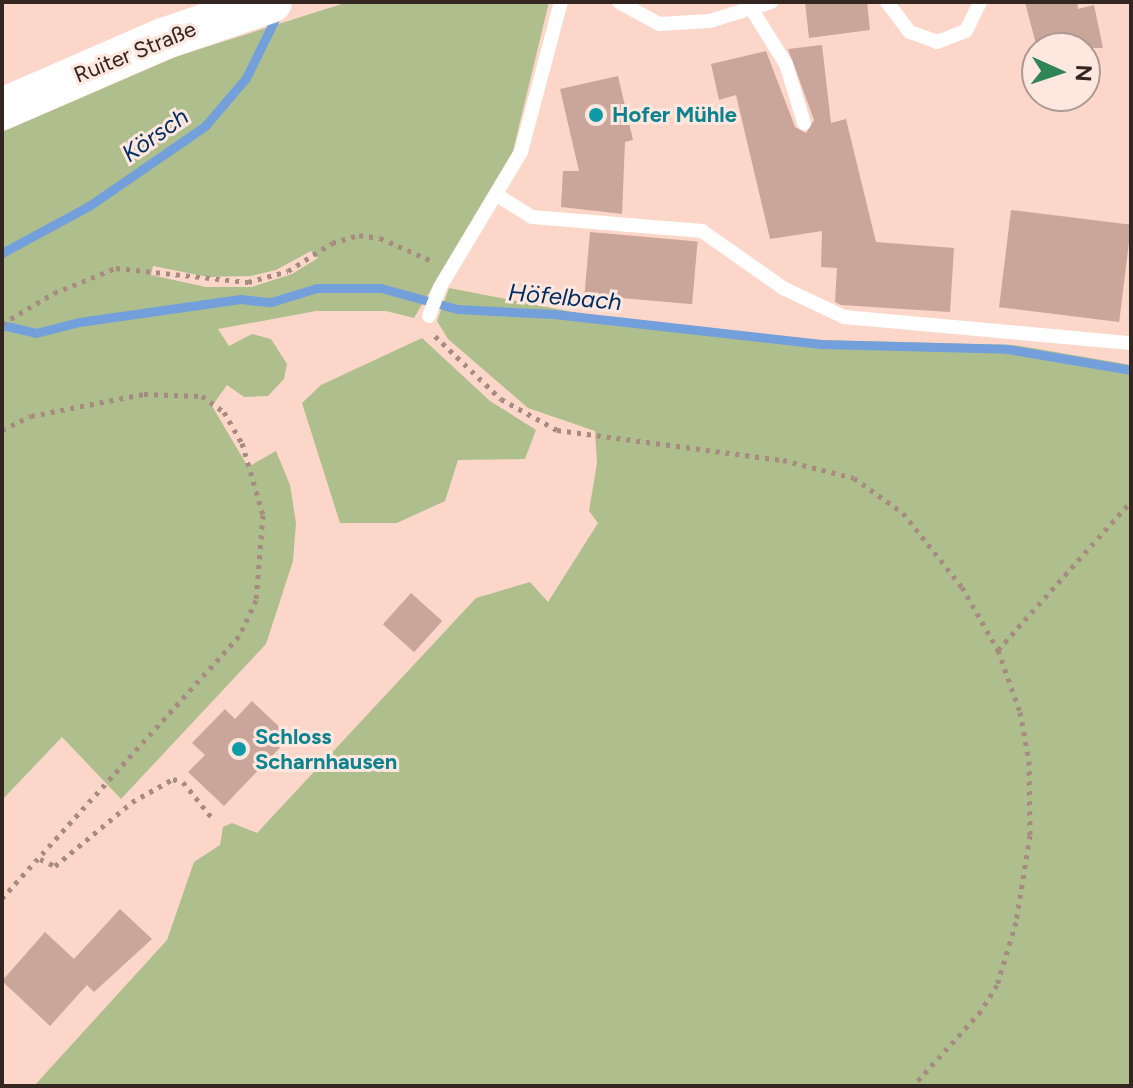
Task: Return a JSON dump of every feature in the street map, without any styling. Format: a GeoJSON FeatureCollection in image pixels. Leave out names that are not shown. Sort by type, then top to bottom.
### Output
{"type":"FeatureCollection","features":[{"type":"Feature","properties":{"kind":"main road","name":"Ruiter Straße"},"geometry":{"type":"LineString","coordinates":[[2,109],[136,49],[258,6]]}},
{"type":"Feature","properties":{"kind":"lane"},"geometry":{"type":"LineString","coordinates":[[429,323],[439,290],[521,152],[561,2]]}},
{"type":"Feature","properties":{"kind":"lane"},"geometry":{"type":"LineString","coordinates":[[619,2],[659,24],[710,21],[771,2]]}},
{"type":"Feature","properties":{"kind":"lane"},"geometry":{"type":"LineString","coordinates":[[887,2],[910,32],[937,42],[966,31],[980,2]]}},
{"type":"Feature","properties":{"kind":"lane"},"geometry":{"type":"LineString","coordinates":[[752,10],[788,68],[804,123]]}},
{"type":"Feature","properties":{"kind":"lane"},"geometry":{"type":"LineString","coordinates":[[497,195],[532,217],[702,231],[783,288],[844,317],[1131,343]]}},
{"type":"Feature","properties":{"kind":"path"},"geometry":{"type":"LineString","coordinates":[[2,324],[78,281],[121,267],[207,282],[258,281],[359,235],[387,240],[451,270]]}},
{"type":"Feature","properties":{"kind":"path"},"geometry":{"type":"LineString","coordinates":[[429,323],[501,399],[547,426],[586,436],[783,460],[862,482],[903,513],[934,549],[998,650],[1025,731],[1031,788],[1030,835],[1016,922],[988,1002],[913,1086]]}},
{"type":"Feature","properties":{"kind":"path"},"geometry":{"type":"LineString","coordinates":[[2,430],[31,416],[144,394],[202,396],[224,412],[242,443],[263,507],[258,593],[245,627],[2,898]]}},
{"type":"Feature","properties":{"kind":"path"},"geometry":{"type":"LineString","coordinates":[[998,650],[1131,501]]}},
{"type":"Feature","properties":{"kind":"path"},"geometry":{"type":"LineString","coordinates":[[40,859],[55,866],[132,802],[173,779],[183,782],[212,818]]}},
{"type":"Feature","properties":{"kind":"green space"},"geometry":{"type":"Polygon","coordinates":[[[348,2],[549,2],[513,151],[414,318],[386,311],[316,311],[218,329],[229,346],[252,334],[271,339],[287,364],[284,379],[268,396],[244,397],[227,385],[212,406],[248,467],[276,451],[290,485],[296,523],[293,561],[266,644],[121,799],[62,737],[2,800],[2,132],[178,56],[348,2]],[[311,251],[276,270],[251,276],[208,277],[153,266],[151,275],[206,287],[252,287],[292,274],[318,258],[311,251]]]}},
{"type":"Feature","properties":{"kind":"green space"},"geometry":{"type":"Polygon","coordinates":[[[449,288],[588,315],[812,340],[1014,345],[1131,365],[1131,1086],[34,1086],[167,940],[194,862],[220,845],[223,827],[232,823],[257,833],[476,598],[530,582],[548,602],[598,523],[589,511],[597,463],[595,431],[528,408],[448,339],[437,321],[449,288]]]}},
{"type":"Feature","properties":{"kind":"green space"},"geometry":{"type":"Polygon","coordinates":[[[422,338],[490,401],[536,430],[525,459],[458,460],[445,501],[397,523],[340,523],[302,403],[321,385],[422,338]]]}},
{"type":"Feature","properties":{"kind":"building"},"geometry":{"type":"Polygon","coordinates":[[[805,2],[867,2],[870,30],[809,38],[805,2]]]}},
{"type":"Feature","properties":{"kind":"building"},"geometry":{"type":"Polygon","coordinates":[[[1025,2],[1077,2],[1078,9],[1094,5],[1100,32],[1033,32],[1025,2]]]}},
{"type":"Feature","properties":{"kind":"building"},"geometry":{"type":"Polygon","coordinates":[[[822,45],[831,123],[846,119],[876,242],[954,248],[950,312],[841,305],[835,302],[837,268],[821,267],[822,231],[770,239],[736,95],[719,100],[711,64],[766,51],[795,127],[806,133],[814,120],[788,49],[822,45]]]}},
{"type":"Feature","properties":{"kind":"building"},"geometry":{"type":"Polygon","coordinates":[[[618,76],[633,140],[625,142],[622,214],[561,207],[563,171],[579,171],[560,89],[618,76]]]}},
{"type":"Feature","properties":{"kind":"building"},"geometry":{"type":"Polygon","coordinates":[[[1011,210],[1131,225],[1119,322],[999,307],[1011,210]]]}},
{"type":"Feature","properties":{"kind":"building"},"geometry":{"type":"Polygon","coordinates":[[[590,232],[698,241],[692,304],[585,295],[590,232]]]}},
{"type":"Feature","properties":{"kind":"building"},"geometry":{"type":"Polygon","coordinates":[[[411,593],[442,621],[414,652],[383,624],[411,593]]]}},
{"type":"Feature","properties":{"kind":"building","name":"Schloss Scharnhausen"},"geometry":{"type":"Polygon","coordinates":[[[252,701],[290,737],[224,806],[188,772],[205,755],[192,743],[225,709],[235,719],[252,701]]]}},
{"type":"Feature","properties":{"kind":"building"},"geometry":{"type":"Polygon","coordinates":[[[120,909],[152,939],[94,992],[87,985],[50,1026],[2,981],[45,932],[74,959],[120,909]]]}},
{"type":"Feature","properties":{"kind":"waterway","name":"Körsch"},"geometry":{"type":"LineString","coordinates":[[2,253],[89,206],[205,126],[246,78],[277,15]]}},
{"type":"Feature","properties":{"kind":"waterway","name":"Höfelbach"},"geometry":{"type":"LineString","coordinates":[[2,325],[36,333],[79,322],[240,299],[271,302],[317,288],[381,288],[457,309],[554,314],[821,344],[1007,349],[1131,370]]}},
{"type":"Feature","properties":{"kind":"place","name":"Hofer Mühle"},"geometry":{"type":"Point","coordinates":[596,115]}},
{"type":"Feature","properties":{"kind":"place","name":"Schloss Scharnhausen"},"geometry":{"type":"Point","coordinates":[239,749]}}]}
